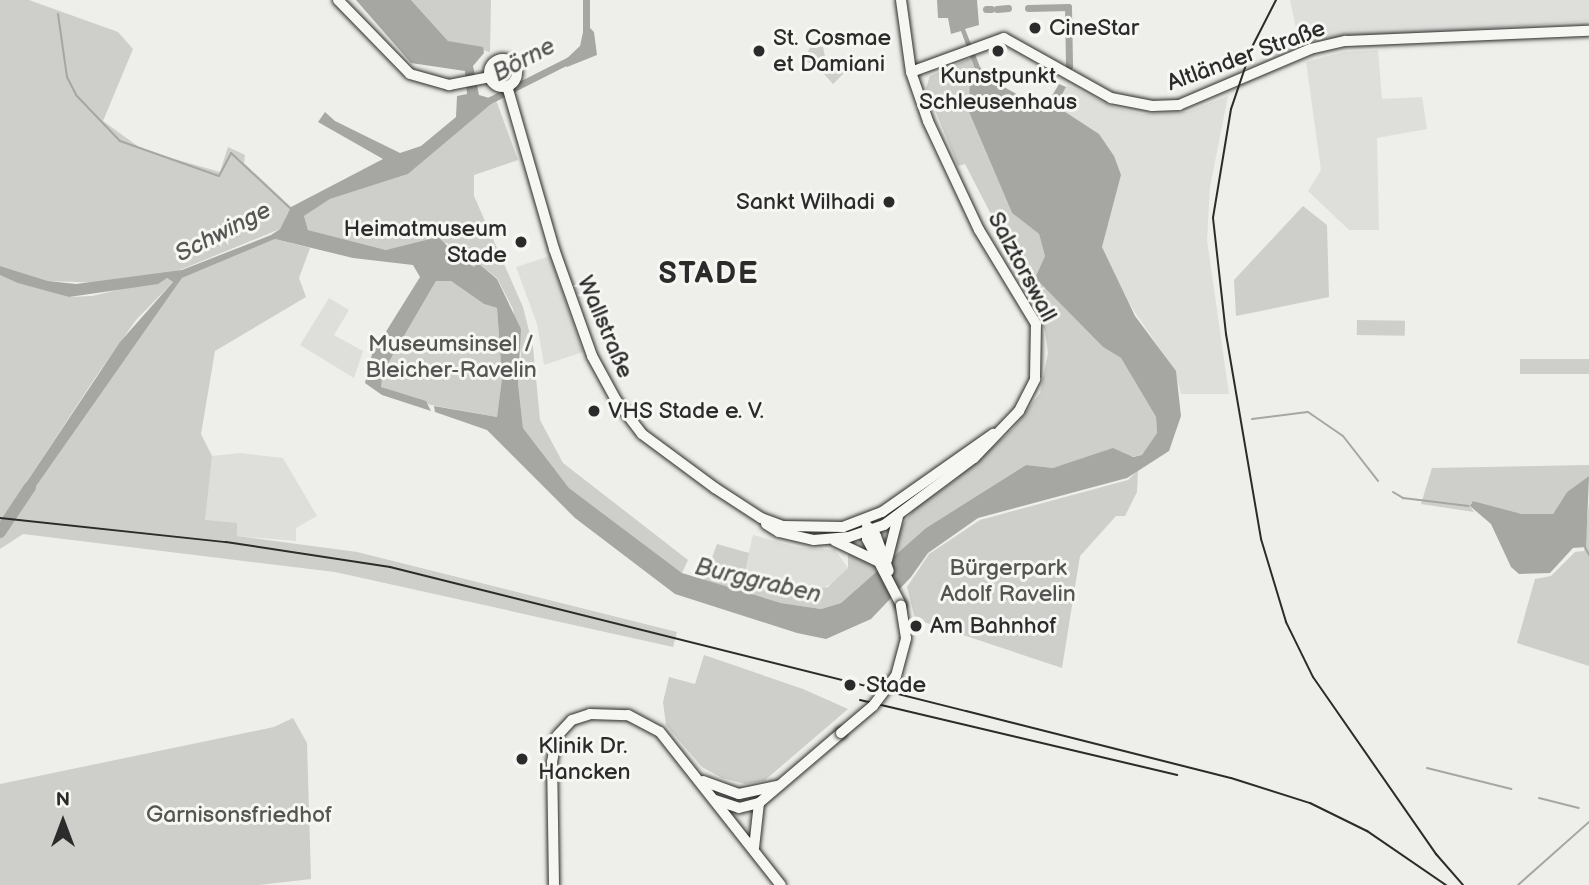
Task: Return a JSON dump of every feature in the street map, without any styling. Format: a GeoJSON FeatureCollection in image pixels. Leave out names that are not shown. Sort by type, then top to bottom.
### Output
{"type":"FeatureCollection","features":[{"type":"Feature","properties":{"kind":"main road"},"geometry":{"type":"LineString","coordinates":[[338,0],[399,66],[422,79],[449,85],[485,78],[508,88],[517,73],[509,61],[495,63],[485,78]]}},
{"type":"Feature","properties":{"kind":"main road","name":"Salztorswall"},"geometry":{"type":"LineString","coordinates":[[898,517],[946,473],[974,458],[993,434],[1015,416],[1030,394],[1038,366],[1037,328],[979,230],[911,72],[901,0]]}},
{"type":"Feature","properties":{"kind":"main road","name":"Altländer Straße"},"geometry":{"type":"LineString","coordinates":[[911,72],[999,37],[1014,42],[1111,98],[1152,106],[1179,105],[1310,48],[1346,41],[1589,31]]}},
{"type":"Feature","properties":{"kind":"main road","name":"Wallstraße"},"geometry":{"type":"LineString","coordinates":[[508,88],[514,101],[554,249],[592,356],[616,400],[642,434],[779,532],[796,538],[831,540],[898,517]]}},
{"type":"Feature","properties":{"kind":"main road"},"geometry":{"type":"LineString","coordinates":[[733,811],[759,803],[888,689],[903,657],[905,626],[890,579],[867,528],[874,516],[946,473]]}},
{"type":"Feature","properties":{"kind":"main road"},"geometry":{"type":"LineString","coordinates":[[883,562],[898,517]]}},
{"type":"Feature","properties":{"kind":"main road","name":"Wallstraße"},"geometry":{"type":"LineString","coordinates":[[761,518],[806,529],[867,528]]}},
{"type":"Feature","properties":{"kind":"main road"},"geometry":{"type":"LineString","coordinates":[[831,540],[859,549],[883,562]]}},
{"type":"Feature","properties":{"kind":"main road"},"geometry":{"type":"LineString","coordinates":[[554,885],[552,762],[557,736],[572,720],[590,714],[628,715],[660,732],[715,800],[733,811],[747,839],[781,885]]}},
{"type":"Feature","properties":{"kind":"main road"},"geometry":{"type":"LineString","coordinates":[[699,779],[738,794],[781,785]]}},
{"type":"Feature","properties":{"kind":"main road"},"geometry":{"type":"LineString","coordinates":[[738,794],[733,811],[747,839]]}},
{"type":"Feature","properties":{"kind":"main road"},"geometry":{"type":"LineString","coordinates":[[754,848],[759,803]]}},
{"type":"Feature","properties":{"kind":"shaded area"},"geometry":{"type":"Polygon","coordinates":[[[356,0],[411,0],[448,41],[483,47],[484,53],[473,66],[479,95],[496,100],[408,174],[330,199],[304,216],[308,230],[386,250],[438,237],[461,259],[474,267],[478,263],[497,279],[521,329],[518,383],[523,428],[569,488],[682,573],[781,603],[821,609],[841,603],[926,528],[1026,465],[1053,468],[1113,448],[1133,457],[1142,455],[1157,433],[1156,417],[1121,358],[1103,347],[1035,278],[1045,256],[1039,234],[1012,213],[969,112],[970,72],[975,69],[961,31],[951,34],[948,18],[938,18],[937,0],[977,0],[979,25],[965,29],[980,67],[993,81],[1044,109],[1059,84],[1066,87],[1056,106],[1099,134],[1114,156],[1121,175],[1102,247],[1135,316],[1176,371],[1181,416],[1169,451],[1127,478],[978,518],[928,553],[911,577],[871,619],[826,639],[797,633],[675,594],[575,518],[487,430],[435,412],[434,406],[497,417],[502,378],[497,308],[484,304],[451,281],[436,281],[383,372],[381,387],[426,401],[431,411],[382,395],[365,383],[372,354],[420,277],[413,265],[353,258],[275,239],[182,278],[25,502],[16,498],[120,342],[173,282],[167,278],[158,284],[69,297],[18,283],[0,275],[0,266],[48,281],[76,284],[182,270],[271,235],[280,229],[291,207],[383,159],[318,122],[325,112],[335,121],[400,153],[421,146],[456,117],[457,96],[467,94],[465,71],[411,63],[356,0]]]}},
{"type":"Feature","properties":{"kind":"shaded area"},"geometry":{"type":"Polygon","coordinates":[[[1290,0],[1589,0],[1589,21],[1299,42],[1290,0]]]}},
{"type":"Feature","properties":{"kind":"shaded area","name":"Börne"},"geometry":{"type":"Polygon","coordinates":[[[585,23],[594,32],[597,55],[567,67],[562,63],[580,46],[585,23]]]}},
{"type":"Feature","properties":{"kind":"shaded area"},"geometry":{"type":"Polygon","coordinates":[[[1378,50],[1382,99],[1422,97],[1427,129],[1377,138],[1379,230],[1349,230],[1308,191],[1321,170],[1306,62],[1343,52],[1378,50]]]}},
{"type":"Feature","properties":{"kind":"shaded area"},"geometry":{"type":"Polygon","coordinates":[[[1067,85],[1113,107],[1142,114],[1187,112],[1228,96],[1210,187],[1207,240],[1229,394],[1181,394],[1175,371],[1115,283],[1102,246],[1121,175],[1056,106],[1067,85]]]}},
{"type":"Feature","properties":{"kind":"shaded area"},"geometry":{"type":"Polygon","coordinates":[[[550,256],[583,352],[544,365],[537,324],[516,267],[550,256]]]}},
{"type":"Feature","properties":{"kind":"shaded area"},"geometry":{"type":"Polygon","coordinates":[[[329,298],[349,310],[334,335],[363,351],[354,378],[300,345],[329,298]]]}},
{"type":"Feature","properties":{"kind":"shaded area"},"geometry":{"type":"Polygon","coordinates":[[[240,453],[283,458],[317,516],[296,528],[296,541],[236,536],[204,520],[212,456],[240,453]]]}},
{"type":"Feature","properties":{"kind":"shaded area"},"geometry":{"type":"Polygon","coordinates":[[[1589,476],[1586,547],[1573,548],[1550,573],[1519,574],[1511,567],[1491,524],[1470,506],[1473,501],[1522,514],[1553,514],[1567,492],[1589,476]]]}},
{"type":"Feature","properties":{"kind":"shaded area"},"geometry":{"type":"Polygon","coordinates":[[[753,535],[796,547],[835,550],[848,568],[835,582],[819,590],[743,576],[753,535]]]}},
{"type":"Feature","properties":{"kind":"green space"},"geometry":{"type":"Polygon","coordinates":[[[0,0],[29,0],[118,32],[133,49],[103,121],[143,150],[220,172],[228,147],[245,155],[244,163],[291,207],[280,229],[175,272],[105,283],[48,281],[0,266],[0,0]]]}},
{"type":"Feature","properties":{"kind":"green space"},"geometry":{"type":"Polygon","coordinates":[[[411,0],[491,0],[490,52],[448,41],[411,0]]]}},
{"type":"Feature","properties":{"kind":"green space"},"geometry":{"type":"Polygon","coordinates":[[[811,45],[823,47],[825,57],[844,73],[833,84],[816,65],[804,61],[811,45]]]}},
{"type":"Feature","properties":{"kind":"green space"},"geometry":{"type":"Polygon","coordinates":[[[971,58],[975,69],[969,112],[1012,213],[1039,234],[1045,256],[1035,278],[1103,347],[1121,358],[1156,417],[1157,433],[1143,455],[1053,468],[1026,465],[926,528],[841,603],[821,609],[781,603],[704,580],[717,544],[749,553],[744,576],[806,590],[828,587],[848,568],[848,553],[861,559],[894,537],[914,509],[954,481],[1013,429],[1040,393],[1048,353],[1045,331],[1025,280],[965,164],[958,166],[926,88],[930,76],[971,58]]]}},
{"type":"Feature","properties":{"kind":"green space"},"geometry":{"type":"Polygon","coordinates":[[[496,100],[518,160],[474,175],[474,196],[523,307],[533,347],[540,420],[563,463],[688,560],[682,573],[569,488],[523,428],[518,383],[521,354],[513,309],[497,278],[478,263],[475,268],[461,259],[447,243],[386,250],[308,230],[304,216],[330,199],[408,174],[496,100]]]}},
{"type":"Feature","properties":{"kind":"green space"},"geometry":{"type":"Polygon","coordinates":[[[1303,206],[1327,225],[1329,297],[1236,316],[1234,280],[1303,206]]]}},
{"type":"Feature","properties":{"kind":"green space"},"geometry":{"type":"Polygon","coordinates":[[[275,239],[310,248],[299,278],[306,297],[215,351],[201,434],[212,456],[205,520],[237,523],[237,536],[357,552],[677,632],[673,647],[335,572],[23,534],[0,549],[0,275],[69,297],[92,296],[167,278],[173,282],[136,320],[95,378],[16,498],[25,502],[182,278],[275,239]]]}},
{"type":"Feature","properties":{"kind":"green space","name":"Museumsinsel / Bleicher-Ravelin"},"geometry":{"type":"Polygon","coordinates":[[[436,281],[451,281],[484,304],[497,308],[502,378],[497,417],[431,405],[381,387],[383,372],[436,281]]]}},
{"type":"Feature","properties":{"kind":"green space"},"geometry":{"type":"Polygon","coordinates":[[[1357,320],[1405,321],[1405,336],[1357,335],[1357,320]]]}},
{"type":"Feature","properties":{"kind":"green space"},"geometry":{"type":"Polygon","coordinates":[[[1520,359],[1589,359],[1589,374],[1520,374],[1520,359]]]}},
{"type":"Feature","properties":{"kind":"green space"},"geometry":{"type":"Polygon","coordinates":[[[1589,465],[1589,476],[1567,492],[1553,514],[1522,514],[1473,501],[1470,506],[1474,512],[1421,504],[1432,468],[1589,465]]]}},
{"type":"Feature","properties":{"kind":"green space","name":"Bürgerpark Adolf Ravelin"},"geometry":{"type":"Polygon","coordinates":[[[1138,470],[1137,492],[1125,516],[1116,516],[1080,556],[1062,668],[915,619],[907,587],[929,554],[980,520],[1128,480],[1138,470]]]}},
{"type":"Feature","properties":{"kind":"green space"},"geometry":{"type":"Polygon","coordinates":[[[1589,502],[1589,666],[1517,643],[1535,579],[1551,576],[1575,552],[1584,551],[1589,502]]]}},
{"type":"Feature","properties":{"kind":"green space"},"geometry":{"type":"Polygon","coordinates":[[[704,655],[803,689],[848,709],[764,781],[745,784],[722,778],[702,767],[666,725],[663,702],[669,677],[695,684],[704,655]]]}},
{"type":"Feature","properties":{"kind":"green space","name":"Garnisonsfriedhof"},"geometry":{"type":"Polygon","coordinates":[[[293,718],[307,743],[311,879],[259,885],[0,885],[0,784],[274,727],[293,718]]]}},
{"type":"Feature","properties":{"kind":"waterway","name":"Börne"},"geometry":{"type":"LineString","coordinates":[[586,0],[586,31]]}},
{"type":"Feature","properties":{"kind":"waterway"},"geometry":{"type":"LineString","coordinates":[[1028,8],[1068,7],[1069,66]]}},
{"type":"Feature","properties":{"kind":"waterway"},"geometry":{"type":"LineString","coordinates":[[997,9],[1008,8]]}},
{"type":"Feature","properties":{"kind":"waterway"},"geometry":{"type":"LineString","coordinates":[[986,9],[991,9]]}},
{"type":"Feature","properties":{"kind":"waterway"},"geometry":{"type":"LineString","coordinates":[[58,14],[67,77],[76,95],[120,141],[219,176],[231,153],[291,209]]}},
{"type":"Feature","properties":{"kind":"waterway","name":"Börne"},"geometry":{"type":"LineString","coordinates":[[486,102],[569,60]]}},
{"type":"Feature","properties":{"kind":"waterway"},"geometry":{"type":"LineString","coordinates":[[1252,419],[1308,412],[1343,436],[1378,481]]}},
{"type":"Feature","properties":{"kind":"waterway","name":"Schwinge"},"geometry":{"type":"LineString","coordinates":[[0,532],[30,487]]}},
{"type":"Feature","properties":{"kind":"waterway"},"geometry":{"type":"LineString","coordinates":[[1393,492],[1403,498],[1469,506]]}},
{"type":"Feature","properties":{"kind":"waterway"},"geometry":{"type":"LineString","coordinates":[[1585,547],[1589,555]]}},
{"type":"Feature","properties":{"kind":"waterway"},"geometry":{"type":"LineString","coordinates":[[1427,768],[1511,789]]}},
{"type":"Feature","properties":{"kind":"waterway"},"geometry":{"type":"LineString","coordinates":[[1539,798],[1579,808]]}},
{"type":"Feature","properties":{"kind":"waterway"},"geometry":{"type":"LineString","coordinates":[[1518,885],[1589,822]]}},
{"type":"Feature","properties":{"kind":"railway"},"geometry":{"type":"LineString","coordinates":[[1276,0],[1252,47],[1231,109],[1213,218],[1226,334],[1261,539],[1286,622],[1313,677],[1436,854],[1463,885]]}},
{"type":"Feature","properties":{"kind":"railway"},"geometry":{"type":"LineString","coordinates":[[0,518],[226,542],[390,567],[1231,778],[1310,803],[1367,831],[1446,885]]}},
{"type":"Feature","properties":{"kind":"railway"},"geometry":{"type":"LineString","coordinates":[[860,700],[1177,775]]}},
{"type":"Feature","properties":{"kind":"place","name":"CineStar"},"geometry":{"type":"Point","coordinates":[1035,28]}},
{"type":"Feature","properties":{"kind":"place","name":"St. Cosmae et Damiani"},"geometry":{"type":"Point","coordinates":[759,51]}},
{"type":"Feature","properties":{"kind":"place","name":"Kunstpunkt Schleusenhaus"},"geometry":{"type":"Point","coordinates":[998,51]}},
{"type":"Feature","properties":{"kind":"place","name":"Sankt Wilhadi"},"geometry":{"type":"Point","coordinates":[889,202]}},
{"type":"Feature","properties":{"kind":"place","name":"Heimatmuseum Stade"},"geometry":{"type":"Point","coordinates":[521,242]}},
{"type":"Feature","properties":{"kind":"place","name":"VHS Stade e. V."},"geometry":{"type":"Point","coordinates":[594,411]}},
{"type":"Feature","properties":{"kind":"place","name":"Am Bahnhof"},"geometry":{"type":"Point","coordinates":[916,626]}},
{"type":"Feature","properties":{"kind":"place","name":"Stade"},"geometry":{"type":"Point","coordinates":[850,685]}},
{"type":"Feature","properties":{"kind":"place","name":"Klinik Dr. Hancken"},"geometry":{"type":"Point","coordinates":[522,759]}},
{"type":"Feature","properties":{"kind":"district","name":"STADE"},"geometry":{"type":"Point","coordinates":[709,274]}},
{"type":"Feature","properties":{"kind":"water label","name":"Burggraben"},"geometry":{"type":"Point","coordinates":[758,581]}}]}
